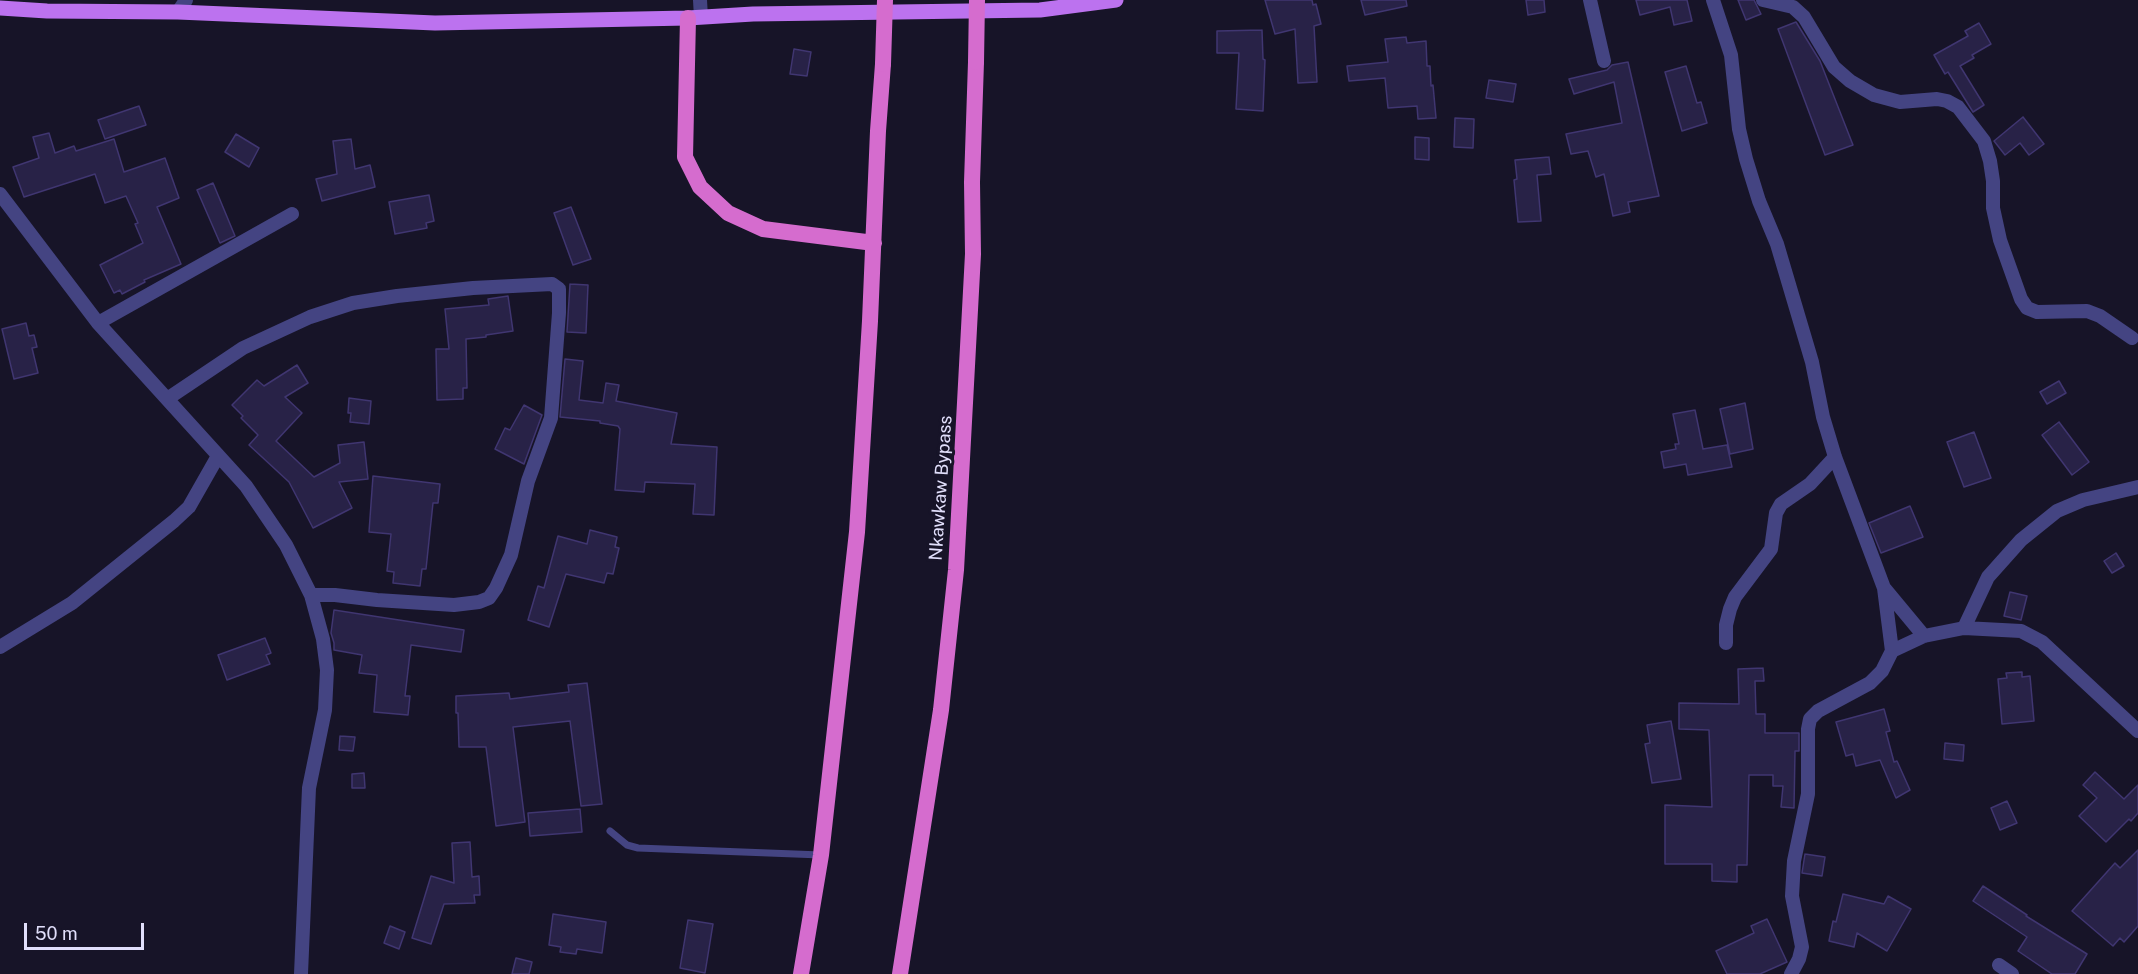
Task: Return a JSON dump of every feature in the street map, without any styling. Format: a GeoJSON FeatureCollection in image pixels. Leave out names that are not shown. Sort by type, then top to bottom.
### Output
{"type":"FeatureCollection","features":[{"type":"Feature","properties":{"kind":"highway"},"geometry":{"type":"LineString","coordinates":[[801,974],[821,855],[857,532],[885,0]]}},
{"type":"Feature","properties":{"kind":"highway","name":"Nkawkaw Bypass"},"geometry":{"type":"LineString","coordinates":[[900,974],[941,710],[956,570],[973,255],[972,182],[977,0]]}},
{"type":"Feature","properties":{"kind":"highway"},"geometry":{"type":"LineString","coordinates":[[695,18],[685,157],[700,187],[728,213],[763,229],[874,243]]}},
{"type":"Feature","properties":{"kind":"main road"},"geometry":{"type":"LineString","coordinates":[[0,8],[47,11],[182,6],[435,23],[695,18],[753,14],[1040,10],[1114,1]]}},
{"type":"Feature","properties":{"kind":"street"},"geometry":{"type":"LineString","coordinates":[[695,18],[700,0]]}},
{"type":"Feature","properties":{"kind":"street"},"geometry":{"type":"LineString","coordinates":[[1590,0],[1604,61]]}},
{"type":"Feature","properties":{"kind":"street"},"geometry":{"type":"LineString","coordinates":[[1713,0],[1731,55],[1739,129],[1746,159],[1759,201],[1777,244],[1812,362],[1823,417],[1835,457],[1884,588],[1892,651],[1882,671],[1870,683],[1818,711],[1810,719],[1808,794],[1794,861],[1792,896],[1802,947],[1791,974]]}},
{"type":"Feature","properties":{"kind":"street"},"geometry":{"type":"LineString","coordinates":[[1763,0],[1793,7],[1804,17],[1834,67],[1850,81],[1874,95],[1900,102],[1936,99],[1947,101],[1958,107],[1984,141],[1990,161],[1993,208],[2000,240],[2021,299],[2028,308],[2037,312],[2087,311],[2100,316],[2132,338]]}},
{"type":"Feature","properties":{"kind":"street"},"geometry":{"type":"LineString","coordinates":[[0,194],[98,323],[246,486],[286,545],[310,595],[323,639],[327,670],[325,710],[309,788],[301,974]]}},
{"type":"Feature","properties":{"kind":"street"},"geometry":{"type":"LineString","coordinates":[[98,323],[292,214]]}},
{"type":"Feature","properties":{"kind":"street"},"geometry":{"type":"LineString","coordinates":[[167,399],[243,348],[310,317],[353,303],[474,288],[552,284],[559,289],[550,418],[528,481],[511,555],[489,598],[479,602],[454,605],[310,595]]}},
{"type":"Feature","properties":{"kind":"street"},"geometry":{"type":"LineString","coordinates":[[0,647],[72,603],[174,521],[189,507],[218,456]]}},
{"type":"Feature","properties":{"kind":"street"},"geometry":{"type":"LineString","coordinates":[[1726,643],[1726,624],[1730,609],[1736,597],[1771,549],[1776,513],[1781,504],[1810,484],[1835,457]]}},
{"type":"Feature","properties":{"kind":"street"},"geometry":{"type":"LineString","coordinates":[[1964,628],[1988,577],[2021,540],[2057,511],[2083,500],[2138,487]]}},
{"type":"Feature","properties":{"kind":"street"},"geometry":{"type":"LineString","coordinates":[[1884,588],[1924,636]]}},
{"type":"Feature","properties":{"kind":"street"},"geometry":{"type":"LineString","coordinates":[[1892,651],[1924,636],[1964,628],[2021,631],[2042,642],[2138,731]]}},
{"type":"Feature","properties":{"kind":"street"},"geometry":{"type":"LineString","coordinates":[[1998,965],[2012,974]]}},
{"type":"Feature","properties":{"kind":"lane"},"geometry":{"type":"LineString","coordinates":[[610,831],[627,845],[638,848],[821,855]]}},
{"type":"Feature","properties":{"kind":"building"},"geometry":{"type":"Polygon","coordinates":[[[1265,0],[1312,0],[1313,5],[1316,4],[1321,24],[1314,26],[1317,82],[1298,83],[1295,29],[1275,34],[1265,0]]]}},
{"type":"Feature","properties":{"kind":"building"},"geometry":{"type":"Polygon","coordinates":[[[1361,0],[1406,0],[1407,6],[1365,15],[1361,0]]]}},
{"type":"Feature","properties":{"kind":"building"},"geometry":{"type":"Polygon","coordinates":[[[1526,0],[1544,0],[1545,12],[1528,15],[1526,0]]]}},
{"type":"Feature","properties":{"kind":"building"},"geometry":{"type":"Polygon","coordinates":[[[1636,0],[1687,0],[1692,21],[1674,25],[1670,7],[1640,15],[1636,0]]]}},
{"type":"Feature","properties":{"kind":"building"},"geometry":{"type":"Polygon","coordinates":[[[1738,0],[1754,0],[1761,14],[1746,20],[1738,0]]]}},
{"type":"Feature","properties":{"kind":"building"},"geometry":{"type":"Polygon","coordinates":[[[1796,22],[1820,61],[1853,145],[1825,155],[1778,29],[1796,22]]]}},
{"type":"Feature","properties":{"kind":"building"},"geometry":{"type":"Polygon","coordinates":[[[1979,23],[1991,44],[1972,55],[1974,58],[1960,66],[1984,105],[1973,112],[1948,72],[1945,74],[1934,55],[1968,36],[1965,31],[1979,23]]]}},
{"type":"Feature","properties":{"kind":"building"},"geometry":{"type":"Polygon","coordinates":[[[1262,30],[1263,59],[1265,60],[1263,111],[1236,109],[1239,53],[1217,53],[1217,31],[1262,30]]]}},
{"type":"Feature","properties":{"kind":"building"},"geometry":{"type":"Polygon","coordinates":[[[1406,37],[1407,43],[1426,41],[1427,66],[1430,66],[1436,118],[1418,119],[1417,106],[1388,108],[1385,78],[1349,81],[1347,66],[1388,62],[1385,39],[1406,37]]]}},
{"type":"Feature","properties":{"kind":"building"},"geometry":{"type":"Polygon","coordinates":[[[794,49],[811,52],[807,76],[790,74],[794,49]]]}},
{"type":"Feature","properties":{"kind":"building"},"geometry":{"type":"Polygon","coordinates":[[[1628,62],[1659,196],[1628,202],[1630,212],[1613,216],[1604,174],[1596,177],[1588,151],[1571,154],[1566,134],[1622,123],[1614,82],[1574,94],[1569,79],[1607,70],[1612,65],[1628,62]]]}},
{"type":"Feature","properties":{"kind":"building"},"geometry":{"type":"Polygon","coordinates":[[[1686,66],[1697,103],[1701,102],[1707,123],[1682,131],[1665,72],[1686,66]]]}},
{"type":"Feature","properties":{"kind":"building"},"geometry":{"type":"Polygon","coordinates":[[[1489,80],[1516,84],[1513,102],[1486,98],[1489,80]]]}},
{"type":"Feature","properties":{"kind":"building"},"geometry":{"type":"Polygon","coordinates":[[[139,106],[146,125],[105,139],[98,120],[139,106]]]}},
{"type":"Feature","properties":{"kind":"building"},"geometry":{"type":"Polygon","coordinates":[[[2023,117],[2044,144],[2029,155],[2020,143],[2005,155],[1994,141],[2023,117]]]}},
{"type":"Feature","properties":{"kind":"building"},"geometry":{"type":"Polygon","coordinates":[[[1455,118],[1474,119],[1473,148],[1454,147],[1455,118]]]}},
{"type":"Feature","properties":{"kind":"building"},"geometry":{"type":"Polygon","coordinates":[[[49,133],[55,153],[74,146],[76,151],[114,139],[124,172],[165,158],[179,198],[157,207],[181,264],[144,280],[145,282],[122,294],[120,290],[114,293],[100,265],[143,243],[135,224],[138,223],[126,196],[105,203],[95,174],[24,197],[13,167],[39,158],[33,137],[49,133]]]}},
{"type":"Feature","properties":{"kind":"building"},"geometry":{"type":"Polygon","coordinates":[[[236,134],[259,148],[249,167],[225,152],[236,134]]]}},
{"type":"Feature","properties":{"kind":"building"},"geometry":{"type":"Polygon","coordinates":[[[1415,137],[1429,138],[1429,160],[1415,159],[1415,137]]]}},
{"type":"Feature","properties":{"kind":"building"},"geometry":{"type":"Polygon","coordinates":[[[351,139],[355,169],[370,165],[375,187],[322,201],[316,179],[337,174],[333,141],[351,139]]]}},
{"type":"Feature","properties":{"kind":"building"},"geometry":{"type":"Polygon","coordinates":[[[1549,157],[1551,174],[1537,175],[1541,221],[1518,222],[1514,180],[1517,179],[1515,160],[1549,157]]]}},
{"type":"Feature","properties":{"kind":"building"},"geometry":{"type":"Polygon","coordinates":[[[213,183],[235,236],[220,243],[197,190],[213,183]]]}},
{"type":"Feature","properties":{"kind":"building"},"geometry":{"type":"Polygon","coordinates":[[[429,195],[434,221],[426,223],[427,228],[395,234],[389,202],[429,195]]]}},
{"type":"Feature","properties":{"kind":"building"},"geometry":{"type":"Polygon","coordinates":[[[571,207],[591,259],[573,265],[554,213],[571,207]]]}},
{"type":"Feature","properties":{"kind":"building"},"geometry":{"type":"Polygon","coordinates":[[[570,284],[588,285],[586,333],[567,332],[570,284]]]}},
{"type":"Feature","properties":{"kind":"building"},"geometry":{"type":"Polygon","coordinates":[[[508,296],[513,331],[466,339],[467,388],[463,388],[463,399],[437,400],[436,349],[449,349],[445,309],[489,305],[488,299],[508,296]]]}},
{"type":"Feature","properties":{"kind":"building"},"geometry":{"type":"Polygon","coordinates":[[[26,323],[29,336],[34,335],[37,347],[32,348],[38,373],[14,379],[2,329],[26,323]]]}},
{"type":"Feature","properties":{"kind":"building"},"geometry":{"type":"Polygon","coordinates":[[[565,359],[583,361],[579,400],[603,403],[606,383],[619,385],[616,401],[677,413],[671,444],[717,447],[714,515],[693,514],[695,484],[645,482],[644,492],[615,490],[620,429],[618,426],[600,423],[600,421],[560,417],[565,359]]]}},
{"type":"Feature","properties":{"kind":"building"},"geometry":{"type":"Polygon","coordinates":[[[297,365],[308,383],[285,397],[302,413],[276,441],[314,477],[340,463],[338,445],[364,442],[368,479],[339,482],[352,508],[313,528],[289,482],[249,445],[258,435],[232,405],[257,380],[264,386],[297,365]]]}},
{"type":"Feature","properties":{"kind":"building"},"geometry":{"type":"Polygon","coordinates":[[[2059,381],[2066,393],[2047,404],[2040,392],[2059,381]]]}},
{"type":"Feature","properties":{"kind":"building"},"geometry":{"type":"Polygon","coordinates":[[[349,398],[371,401],[369,424],[350,422],[349,398]]]}},
{"type":"Feature","properties":{"kind":"building"},"geometry":{"type":"Polygon","coordinates":[[[1745,403],[1753,449],[1730,454],[1720,409],[1745,403]]]}},
{"type":"Feature","properties":{"kind":"building"},"geometry":{"type":"Polygon","coordinates":[[[524,405],[542,415],[524,464],[495,449],[505,428],[510,430],[524,405]]]}},
{"type":"Feature","properties":{"kind":"building"},"geometry":{"type":"Polygon","coordinates":[[[1695,410],[1703,449],[1727,445],[1732,467],[1688,475],[1686,464],[1664,468],[1661,452],[1676,449],[1675,444],[1679,444],[1673,414],[1695,410]]]}},
{"type":"Feature","properties":{"kind":"building"},"geometry":{"type":"Polygon","coordinates":[[[2059,422],[2089,462],[2072,475],[2042,435],[2059,422]]]}},
{"type":"Feature","properties":{"kind":"building"},"geometry":{"type":"Polygon","coordinates":[[[1974,432],[1991,478],[1964,487],[1947,442],[1974,432]]]}},
{"type":"Feature","properties":{"kind":"building"},"geometry":{"type":"Polygon","coordinates":[[[373,476],[440,484],[438,503],[433,503],[426,569],[422,569],[420,586],[393,583],[394,572],[387,571],[391,534],[369,532],[373,476]]]}},
{"type":"Feature","properties":{"kind":"building"},"geometry":{"type":"Polygon","coordinates":[[[1910,506],[1923,537],[1881,553],[1869,523],[1910,506]]]}},
{"type":"Feature","properties":{"kind":"building"},"geometry":{"type":"Polygon","coordinates":[[[590,530],[617,537],[615,547],[619,548],[613,574],[607,573],[604,583],[566,574],[549,627],[528,620],[538,586],[544,588],[558,536],[587,544],[590,530]]]}},
{"type":"Feature","properties":{"kind":"building"},"geometry":{"type":"Polygon","coordinates":[[[2116,553],[2124,566],[2112,573],[2104,561],[2116,553]]]}},
{"type":"Feature","properties":{"kind":"building"},"geometry":{"type":"Polygon","coordinates":[[[2010,592],[2027,596],[2021,620],[2004,616],[2010,592]]]}},
{"type":"Feature","properties":{"kind":"building"},"geometry":{"type":"Polygon","coordinates":[[[334,610],[464,630],[461,652],[411,645],[405,696],[410,696],[408,715],[374,712],[377,675],[359,673],[362,655],[334,650],[331,633],[334,610]]]}},
{"type":"Feature","properties":{"kind":"building"},"geometry":{"type":"Polygon","coordinates":[[[265,638],[271,653],[266,655],[270,664],[227,680],[218,655],[265,638]]]}},
{"type":"Feature","properties":{"kind":"building"},"geometry":{"type":"Polygon","coordinates":[[[1763,668],[1764,681],[1755,681],[1756,714],[1765,714],[1765,733],[1799,733],[1799,751],[1795,751],[1794,808],[1781,807],[1783,786],[1773,786],[1773,775],[1749,775],[1747,865],[1737,865],[1737,882],[1712,881],[1712,864],[1665,864],[1665,805],[1712,807],[1709,730],[1679,729],[1679,703],[1739,704],[1738,669],[1763,668]]]}},
{"type":"Feature","properties":{"kind":"building"},"geometry":{"type":"Polygon","coordinates":[[[2022,672],[2022,677],[2030,676],[2034,721],[2002,724],[1998,679],[2007,678],[2006,673],[2022,672]]]}},
{"type":"Feature","properties":{"kind":"building"},"geometry":{"type":"Polygon","coordinates":[[[587,683],[602,804],[581,806],[570,721],[513,727],[525,822],[496,826],[486,747],[459,747],[456,696],[509,693],[510,699],[569,692],[568,685],[587,683]]]}},
{"type":"Feature","properties":{"kind":"building"},"geometry":{"type":"Polygon","coordinates":[[[1884,709],[1890,731],[1886,732],[1894,762],[1897,761],[1910,790],[1896,798],[1880,760],[1856,766],[1853,754],[1846,756],[1836,722],[1884,709]]]}},
{"type":"Feature","properties":{"kind":"building"},"geometry":{"type":"Polygon","coordinates":[[[1671,721],[1681,779],[1652,783],[1645,744],[1650,743],[1647,725],[1671,721]]]}},
{"type":"Feature","properties":{"kind":"building"},"geometry":{"type":"Polygon","coordinates":[[[340,736],[355,737],[353,751],[339,750],[340,736]]]}},
{"type":"Feature","properties":{"kind":"building"},"geometry":{"type":"Polygon","coordinates":[[[1945,743],[1964,745],[1963,761],[1944,759],[1945,743]]]}},
{"type":"Feature","properties":{"kind":"building"},"geometry":{"type":"Polygon","coordinates":[[[2095,772],[2124,799],[2138,785],[2138,813],[2106,842],[2079,816],[2097,798],[2083,785],[2095,772]]]}},
{"type":"Feature","properties":{"kind":"building"},"geometry":{"type":"Polygon","coordinates":[[[364,773],[365,788],[352,788],[352,774],[364,773]]]}},
{"type":"Feature","properties":{"kind":"building"},"geometry":{"type":"Polygon","coordinates":[[[2007,801],[2017,823],[2000,830],[1991,808],[2007,801]]]}},
{"type":"Feature","properties":{"kind":"building"},"geometry":{"type":"Polygon","coordinates":[[[580,809],[582,832],[530,836],[528,813],[580,809]]]}},
{"type":"Feature","properties":{"kind":"building"},"geometry":{"type":"Polygon","coordinates":[[[470,842],[472,877],[479,876],[480,895],[474,895],[475,903],[444,904],[431,944],[412,938],[431,876],[454,883],[452,843],[470,842]]]}},
{"type":"Feature","properties":{"kind":"building"},"geometry":{"type":"Polygon","coordinates":[[[2138,850],[2138,926],[2124,942],[2120,938],[2113,946],[2072,911],[2115,863],[2120,868],[2138,850]]]}},
{"type":"Feature","properties":{"kind":"building"},"geometry":{"type":"Polygon","coordinates":[[[1805,854],[1825,857],[1822,876],[1802,873],[1805,854]]]}},
{"type":"Feature","properties":{"kind":"building"},"geometry":{"type":"Polygon","coordinates":[[[1983,886],[2087,954],[2075,974],[2052,974],[2018,951],[2027,937],[1973,901],[1983,886]]]}},
{"type":"Feature","properties":{"kind":"building"},"geometry":{"type":"Polygon","coordinates":[[[1843,894],[1884,904],[1888,896],[1911,909],[1887,951],[1857,933],[1854,947],[1829,941],[1833,921],[1836,922],[1843,894]]]}},
{"type":"Feature","properties":{"kind":"building"},"geometry":{"type":"Polygon","coordinates":[[[553,914],[606,922],[602,953],[577,949],[576,954],[560,952],[561,947],[549,945],[553,914]]]}},
{"type":"Feature","properties":{"kind":"building"},"geometry":{"type":"Polygon","coordinates":[[[1767,919],[1787,962],[1760,974],[1727,974],[1716,951],[1754,933],[1751,926],[1767,919]]]}},
{"type":"Feature","properties":{"kind":"building"},"geometry":{"type":"Polygon","coordinates":[[[688,920],[713,924],[705,973],[680,968],[688,920]]]}},
{"type":"Feature","properties":{"kind":"building"},"geometry":{"type":"Polygon","coordinates":[[[390,926],[405,932],[399,949],[384,943],[390,926]]]}},
{"type":"Feature","properties":{"kind":"building"},"geometry":{"type":"Polygon","coordinates":[[[516,958],[532,962],[529,974],[512,974],[516,958]]]}}]}
